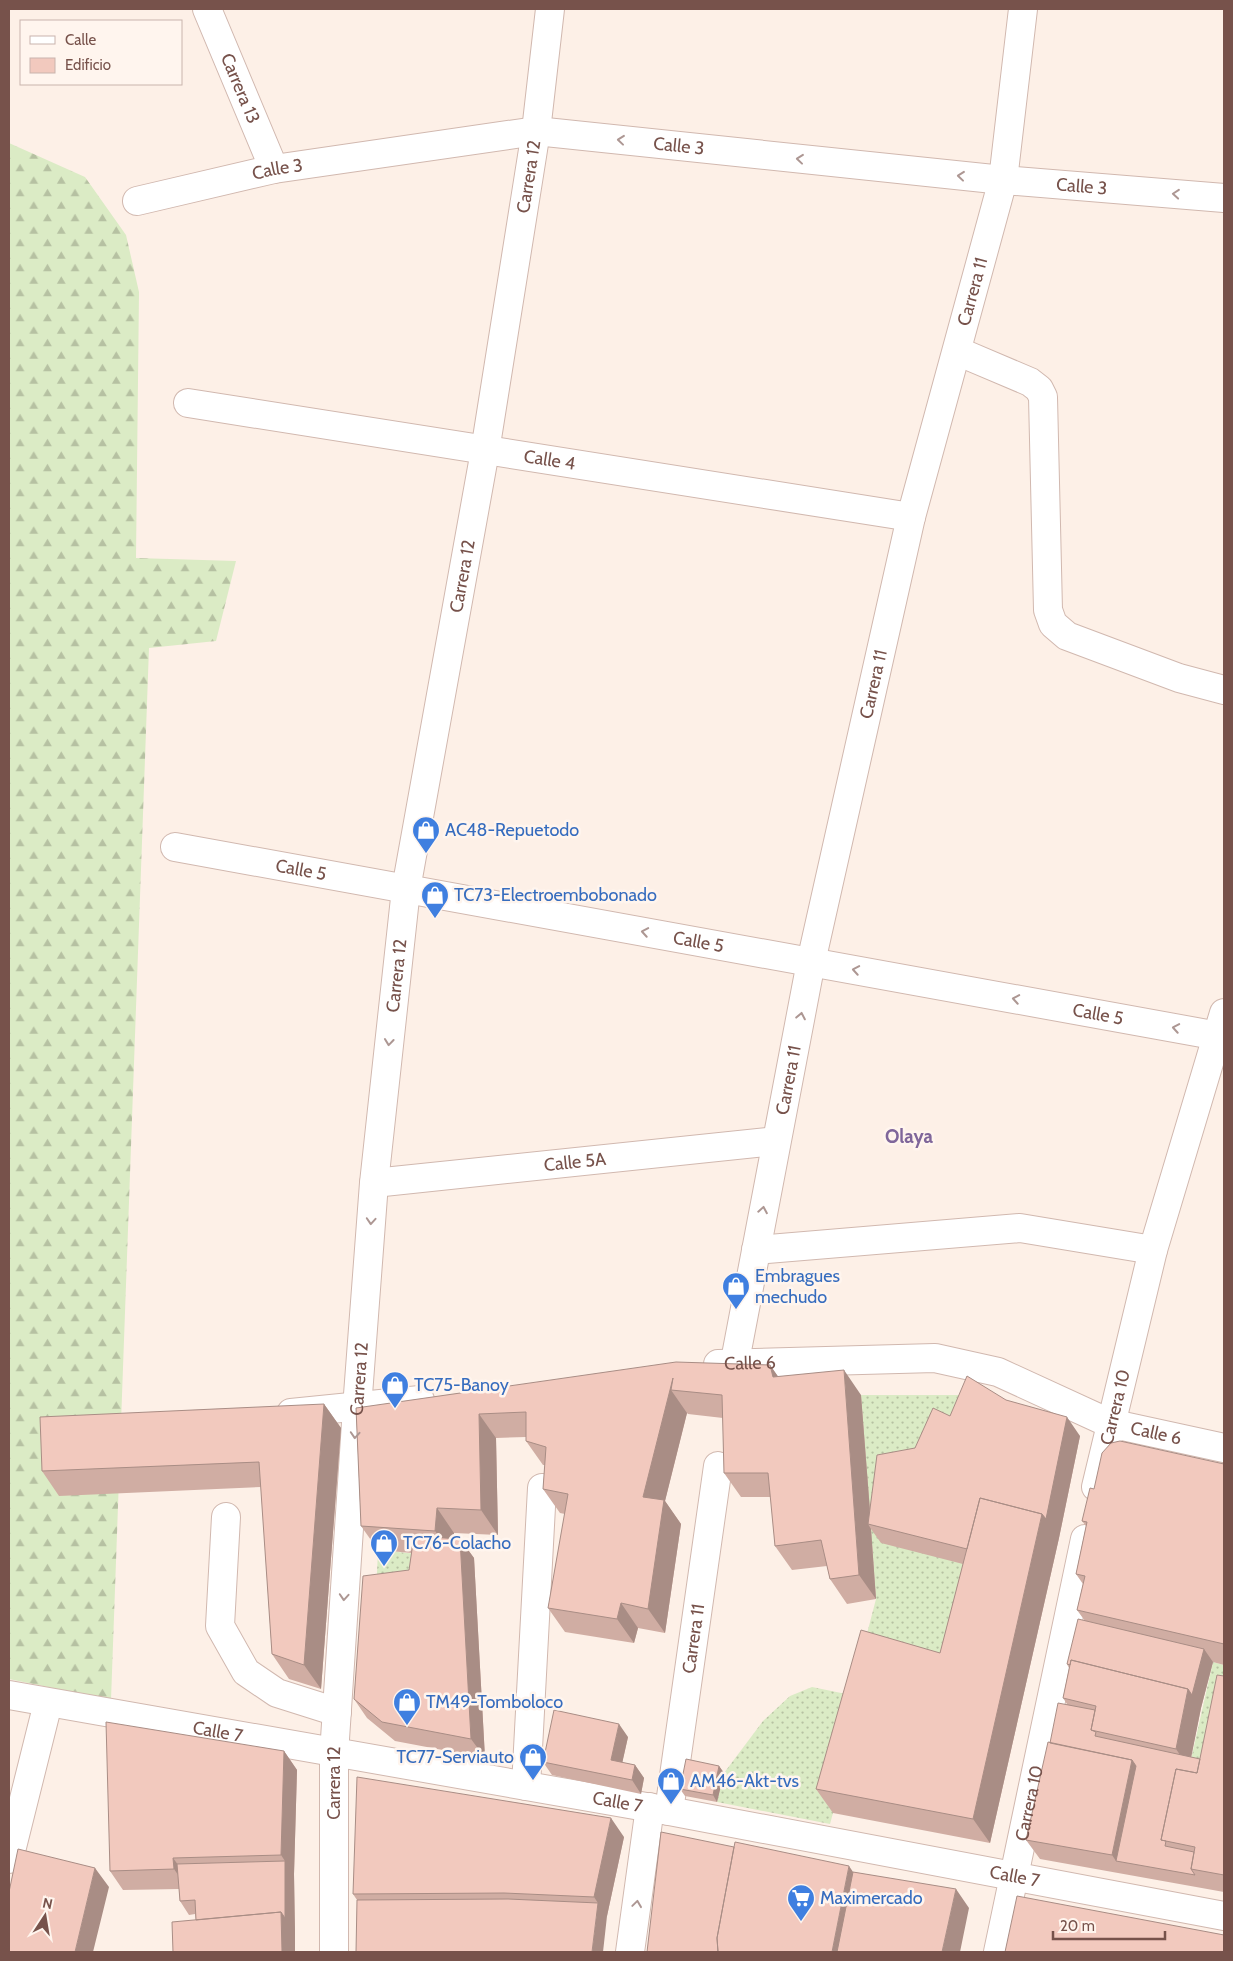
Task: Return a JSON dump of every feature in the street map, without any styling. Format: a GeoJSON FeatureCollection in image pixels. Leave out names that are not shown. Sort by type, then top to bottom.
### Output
{"type":"FeatureCollection","features":[{"type":"Feature","properties":{"kind":"street","name":"Carrera 13"},"geometry":{"type":"LineString","coordinates":[[207,9],[274,169]]}},
{"type":"Feature","properties":{"kind":"street","name":"Carrera 12"},"geometry":{"type":"LineString","coordinates":[[334,1952],[334,1754],[357,1408],[374,1183],[406,889],[485,451],[536,131],[550,9]]}},
{"type":"Feature","properties":{"kind":"street","name":"Carrera 11"},"geometry":{"type":"LineString","coordinates":[[736,1362],[811,962],[911,517],[1003,180],[1023,9]]}},
{"type":"Feature","properties":{"kind":"street","name":"Calle 3"},"geometry":{"type":"LineString","coordinates":[[137,201],[274,169],[536,131],[1003,180],[1224,198]]}},
{"type":"Feature","properties":{"kind":"street"},"geometry":{"type":"LineString","coordinates":[[957,351],[1030,382],[1039,389],[1043,397],[1048,610],[1053,624],[1067,636],[1179,678],[1224,690]]}},
{"type":"Feature","properties":{"kind":"street","name":"Calle 4"},"geometry":{"type":"LineString","coordinates":[[188,403],[911,517]]}},
{"type":"Feature","properties":{"kind":"street","name":"Calle 5"},"geometry":{"type":"LineString","coordinates":[[175,847],[811,962],[1222,1029]]}},
{"type":"Feature","properties":{"kind":"street","name":"Carrera 10"},"geometry":{"type":"LineString","coordinates":[[998,1952],[1109,1423],[1153,1250],[1222,1029]]}},
{"type":"Feature","properties":{"kind":"street","name":"Calle 5A"},"geometry":{"type":"LineString","coordinates":[[374,1183],[776,1141]]}},
{"type":"Feature","properties":{"kind":"street"},"geometry":{"type":"LineString","coordinates":[[756,1250],[1020,1228],[1153,1250]]}},
{"type":"Feature","properties":{"kind":"street","name":"Calle 6"},"geometry":{"type":"LineString","coordinates":[[697,1366],[736,1362],[935,1358],[998,1372],[1109,1423],[1224,1448]]}},
{"type":"Feature","properties":{"kind":"street"},"geometry":{"type":"LineString","coordinates":[[270,1414],[357,1408],[444,1397]]}},
{"type":"Feature","properties":{"kind":"street","name":"Carrera 11"},"geometry":{"type":"LineString","coordinates":[[630,1952],[659,1809],[718,1466]]}},
{"type":"Feature","properties":{"kind":"street"},"geometry":{"type":"LineString","coordinates":[[526,1786],[542,1488]]}},
{"type":"Feature","properties":{"kind":"street"},"geometry":{"type":"LineString","coordinates":[[226,1517],[220,1626],[246,1672],[277,1693],[337,1712]]}},
{"type":"Feature","properties":{"kind":"street","name":"Calle 7"},"geometry":{"type":"LineString","coordinates":[[9,1695],[334,1754],[659,1809],[1224,1916]]}},
{"type":"Feature","properties":{"kind":"street"},"geometry":{"type":"LineString","coordinates":[[9,1859],[48,1703]]}},
{"type":"Feature","properties":{"kind":"green space"},"geometry":{"type":"Polygon","coordinates":[[[9,143],[85,177],[126,235],[139,292],[136,558],[236,561],[216,641],[149,648],[111,1700],[9,1679],[9,143]]]}},
{"type":"Feature","properties":{"kind":"green space"},"geometry":{"type":"Polygon","coordinates":[[[861,1395],[980,1395],[984,1569],[957,1678],[833,1813],[830,1824],[717,1802],[724,1773],[763,1721],[790,1696],[812,1687],[851,1695],[876,1599],[861,1395]]]}},
{"type":"Feature","properties":{"kind":"green space"},"geometry":{"type":"Polygon","coordinates":[[[378,1550],[427,1555],[423,1589],[376,1595],[378,1550]]]}},
{"type":"Feature","properties":{"kind":"green space"},"geometry":{"type":"Polygon","coordinates":[[[1213,1662],[1224,1665],[1224,1726],[1215,1774],[1189,1768],[1213,1662]]]}},
{"type":"Feature","properties":{"kind":"building"},"geometry":{"type":"Polygon","coordinates":[[[676,1362],[770,1365],[773,1377],[844,1370],[859,1575],[830,1579],[821,1540],[775,1546],[768,1473],[724,1473],[722,1395],[671,1390],[673,1378],[643,1497],[664,1500],[648,1609],[621,1603],[617,1619],[548,1608],[568,1494],[543,1489],[546,1447],[526,1441],[526,1412],[479,1414],[481,1510],[437,1508],[435,1531],[361,1526],[356,1408],[676,1362]]]}},
{"type":"Feature","properties":{"kind":"building"},"geometry":{"type":"Polygon","coordinates":[[[967,1376],[1006,1400],[1067,1417],[1046,1519],[1042,1514],[980,1498],[967,1549],[868,1524],[877,1455],[915,1448],[933,1408],[950,1416],[967,1376]]]}},
{"type":"Feature","properties":{"kind":"building"},"geometry":{"type":"Polygon","coordinates":[[[324,1404],[304,1665],[272,1654],[259,1462],[42,1471],[40,1417],[324,1404]]]}},
{"type":"Feature","properties":{"kind":"building"},"geometry":{"type":"Polygon","coordinates":[[[1120,1441],[1224,1464],[1224,1644],[1077,1610],[1085,1576],[1076,1574],[1087,1522],[1082,1521],[1090,1488],[1094,1489],[1102,1453],[1111,1443],[1120,1441]]]}},
{"type":"Feature","properties":{"kind":"building"},"geometry":{"type":"Polygon","coordinates":[[[980,1498],[1042,1514],[973,1819],[816,1789],[861,1630],[940,1653],[980,1498]]]}},
{"type":"Feature","properties":{"kind":"building"},"geometry":{"type":"Polygon","coordinates":[[[414,1536],[460,1539],[471,1739],[382,1722],[354,1699],[363,1576],[409,1570],[414,1536]]]}},
{"type":"Feature","properties":{"kind":"building"},"geometry":{"type":"Polygon","coordinates":[[[1078,1619],[1204,1649],[1192,1695],[1188,1689],[1071,1660],[1070,1665],[1067,1664],[1078,1619]]]}},
{"type":"Feature","properties":{"kind":"building"},"geometry":{"type":"Polygon","coordinates":[[[1071,1660],[1188,1689],[1176,1749],[1091,1730],[1096,1706],[1063,1698],[1071,1660]]]}},
{"type":"Feature","properties":{"kind":"building"},"geometry":{"type":"Polygon","coordinates":[[[1217,1675],[1224,1676],[1224,1875],[1191,1869],[1195,1847],[1161,1840],[1176,1769],[1197,1773],[1217,1675]]]}},
{"type":"Feature","properties":{"kind":"building"},"geometry":{"type":"Polygon","coordinates":[[[1058,1703],[1095,1710],[1091,1730],[1096,1732],[1095,1736],[1200,1759],[1197,1773],[1176,1769],[1161,1840],[1166,1841],[1165,1846],[1194,1852],[1191,1869],[1195,1875],[1116,1861],[1136,1766],[1132,1760],[1050,1743],[1058,1703]]]}},
{"type":"Feature","properties":{"kind":"building"},"geometry":{"type":"Polygon","coordinates":[[[554,1710],[619,1724],[611,1760],[635,1765],[632,1780],[543,1762],[554,1710]]]}},
{"type":"Feature","properties":{"kind":"building"},"geometry":{"type":"Polygon","coordinates":[[[106,1722],[284,1751],[281,1855],[173,1858],[174,1869],[110,1871],[106,1722]]]}},
{"type":"Feature","properties":{"kind":"building"},"geometry":{"type":"Polygon","coordinates":[[[1048,1742],[1132,1760],[1112,1855],[1026,1840],[1048,1742]]]}},
{"type":"Feature","properties":{"kind":"building"},"geometry":{"type":"Polygon","coordinates":[[[686,1759],[719,1766],[713,1795],[680,1789],[686,1759]]]}},
{"type":"Feature","properties":{"kind":"building"},"geometry":{"type":"Polygon","coordinates":[[[357,1777],[611,1818],[594,1897],[504,1893],[353,1894],[357,1777]]]}},
{"type":"Feature","properties":{"kind":"building"},"geometry":{"type":"Polygon","coordinates":[[[661,1832],[734,1847],[717,1938],[718,1952],[647,1952],[661,1832]]]}},
{"type":"Feature","properties":{"kind":"building","name":"Maximercado"},"geometry":{"type":"Polygon","coordinates":[[[735,1842],[849,1866],[832,1952],[718,1952],[717,1938],[735,1842]]]}},
{"type":"Feature","properties":{"kind":"building"},"geometry":{"type":"Polygon","coordinates":[[[18,1849],[95,1868],[75,1952],[9,1952],[9,1892],[18,1849]]]}},
{"type":"Feature","properties":{"kind":"building"},"geometry":{"type":"Polygon","coordinates":[[[285,1861],[285,1918],[281,1912],[196,1920],[195,1900],[180,1901],[177,1864],[285,1861]]]}},
{"type":"Feature","properties":{"kind":"building"},"geometry":{"type":"Polygon","coordinates":[[[853,1872],[956,1889],[942,1952],[837,1952],[853,1872]]]}},
{"type":"Feature","properties":{"kind":"building"},"geometry":{"type":"Polygon","coordinates":[[[1017,1896],[1224,1935],[1224,1952],[1005,1952],[1017,1896]]]}},
{"type":"Feature","properties":{"kind":"building"},"geometry":{"type":"Polygon","coordinates":[[[508,1899],[598,1903],[592,1952],[356,1952],[357,1900],[508,1899]]]}},
{"type":"Feature","properties":{"kind":"building"},"geometry":{"type":"Polygon","coordinates":[[[281,1912],[282,1952],[173,1952],[172,1922],[281,1912]]]}},
{"type":"Feature","properties":{"kind":"place","name":"AC48-Repuetodo"},"geometry":{"type":"Point","coordinates":[426,854]}},
{"type":"Feature","properties":{"kind":"place","name":"TC73-Electroembobonado"},"geometry":{"type":"Point","coordinates":[435,919]}},
{"type":"Feature","properties":{"kind":"place","name":"Embragues mechudo"},"geometry":{"type":"Point","coordinates":[736,1310]}},
{"type":"Feature","properties":{"kind":"place","name":"TC75-Banoy"},"geometry":{"type":"Point","coordinates":[395,1409]}},
{"type":"Feature","properties":{"kind":"place","name":"TC76-Colacho"},"geometry":{"type":"Point","coordinates":[384,1567]}},
{"type":"Feature","properties":{"kind":"place","name":"TM49-Tomboloco"},"geometry":{"type":"Point","coordinates":[407,1726]}},
{"type":"Feature","properties":{"kind":"place","name":"TC77-Serviauto"},"geometry":{"type":"Point","coordinates":[533,1781]}},
{"type":"Feature","properties":{"kind":"place","name":"AM46-Akt-tvs"},"geometry":{"type":"Point","coordinates":[671,1805]}},
{"type":"Feature","properties":{"kind":"place","name":"Maximercado"},"geometry":{"type":"Point","coordinates":[801,1922]}},
{"type":"Feature","properties":{"kind":"district","name":"Olaya"},"geometry":{"type":"Point","coordinates":[909,1136]}}]}
